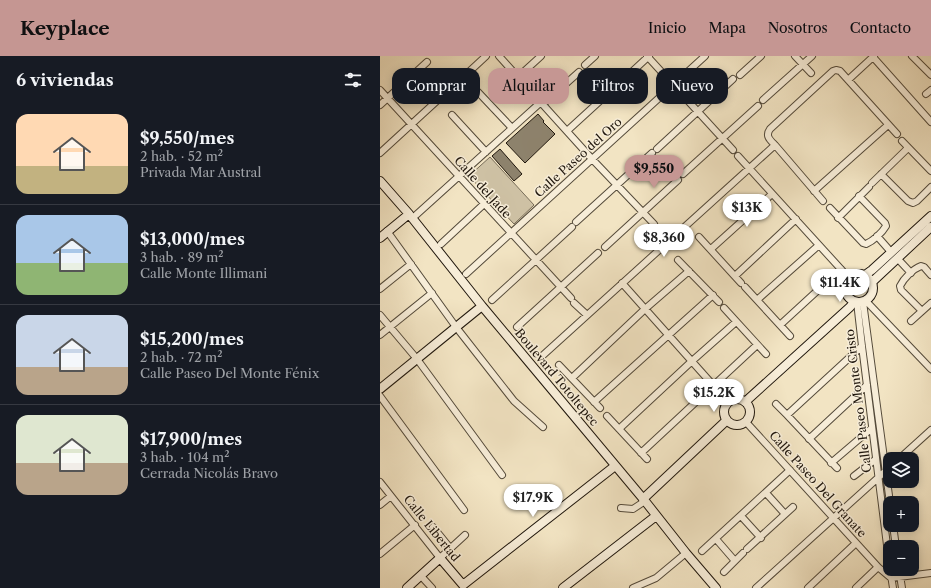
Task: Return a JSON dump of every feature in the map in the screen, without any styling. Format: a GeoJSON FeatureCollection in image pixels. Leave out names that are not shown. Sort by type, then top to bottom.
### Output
{"type":"FeatureCollection","features":[{"type":"Feature","properties":{"kind":"main road","name":"Boulevard Totoltepec"},"geometry":{"type":"LineString","coordinates":[[380,181],[413,214],[482,306],[716,588]]}},
{"type":"Feature","properties":{"kind":"main road"},"geometry":{"type":"LineString","coordinates":[[380,238],[413,214]]}},
{"type":"Feature","properties":{"kind":"main road"},"geometry":{"type":"LineString","coordinates":[[872,282],[894,255],[931,216]]}},
{"type":"Feature","properties":{"kind":"main road"},"geometry":{"type":"LineString","coordinates":[[865,276],[931,227]]}},
{"type":"Feature","properties":{"kind":"main road"},"geometry":{"type":"LineString","coordinates":[[745,402],[850,307],[860,302],[871,294],[873,286],[872,282],[868,277],[856,274],[849,278],[846,283],[845,292],[850,300],[860,302]]}},
{"type":"Feature","properties":{"kind":"main road"},"geometry":{"type":"LineString","coordinates":[[380,389],[482,306]]}},
{"type":"Feature","properties":{"kind":"main road"},"geometry":{"type":"LineString","coordinates":[[737,399],[745,402],[750,411],[746,422],[734,425],[730,423],[724,412],[727,404],[730,401],[737,399]]}},
{"type":"Feature","properties":{"kind":"main road"},"geometry":{"type":"LineString","coordinates":[[644,500],[727,420]]}},
{"type":"Feature","properties":{"kind":"main road"},"geometry":{"type":"LineString","coordinates":[[464,587],[615,466]]}},
{"type":"Feature","properties":{"kind":"main road"},"geometry":{"type":"LineString","coordinates":[[562,588],[656,516]]}},
{"type":"Feature","properties":{"kind":"main road"},"geometry":{"type":"LineString","coordinates":[[407,588],[440,558]]}},
{"type":"Feature","properties":{"kind":"main road","name":"Calle Libertad"},"geometry":{"type":"LineString","coordinates":[[440,558],[464,587]]}},
{"type":"Feature","properties":{"kind":"street"},"geometry":{"type":"LineString","coordinates":[[473,68],[486,56]]}},
{"type":"Feature","properties":{"kind":"street"},"geometry":{"type":"LineString","coordinates":[[499,56],[510,68]]}},
{"type":"Feature","properties":{"kind":"street"},"geometry":{"type":"LineString","coordinates":[[528,68],[541,56]]}},
{"type":"Feature","properties":{"kind":"street"},"geometry":{"type":"LineString","coordinates":[[585,65],[595,56]]}},
{"type":"Feature","properties":{"kind":"street"},"geometry":{"type":"LineString","coordinates":[[635,68],[648,56],[659,68]]}},
{"type":"Feature","properties":{"kind":"street","name":"Calle Paseo del Oro"},"geometry":{"type":"LineString","coordinates":[[692,68],[705,56]]}},
{"type":"Feature","properties":{"kind":"street"},"geometry":{"type":"LineString","coordinates":[[740,76],[761,56]]}},
{"type":"Feature","properties":{"kind":"street"},"geometry":{"type":"LineString","coordinates":[[795,56],[811,73]]}},
{"type":"Feature","properties":{"kind":"street"},"geometry":{"type":"LineString","coordinates":[[763,100],[812,56]]}},
{"type":"Feature","properties":{"kind":"street"},"geometry":{"type":"LineString","coordinates":[[848,80],[873,56],[931,122]]}},
{"type":"Feature","properties":{"kind":"street"},"geometry":{"type":"LineString","coordinates":[[912,56],[931,74]]}},
{"type":"Feature","properties":{"kind":"street"},"geometry":{"type":"LineString","coordinates":[[380,105],[427,62]]}},
{"type":"Feature","properties":{"kind":"street"},"geometry":{"type":"LineString","coordinates":[[823,201],[768,137],[770,129],[836,70],[840,71],[897,134]]}},
{"type":"Feature","properties":{"kind":"street"},"geometry":{"type":"LineString","coordinates":[[569,80],[577,74]]}},
{"type":"Feature","properties":{"kind":"street"},"geometry":{"type":"LineString","coordinates":[[492,300],[733,79]]}},
{"type":"Feature","properties":{"kind":"street","name":"Calle del Jade"},"geometry":{"type":"LineString","coordinates":[[380,90],[587,315]]}},
{"type":"Feature","properties":{"kind":"street"},"geometry":{"type":"LineString","coordinates":[[480,94],[512,128]]}},
{"type":"Feature","properties":{"kind":"street","name":"Calle Paseo del Oro"},"geometry":{"type":"LineString","coordinates":[[466,274],[656,101]]}},
{"type":"Feature","properties":{"kind":"street"},"geometry":{"type":"LineString","coordinates":[[380,153],[433,104]]}},
{"type":"Feature","properties":{"kind":"street"},"geometry":{"type":"LineString","coordinates":[[413,214],[459,176],[541,104]]}},
{"type":"Feature","properties":{"kind":"street"},"geometry":{"type":"LineString","coordinates":[[543,104],[592,159],[654,224]]}},
{"type":"Feature","properties":{"kind":"street"},"geometry":{"type":"LineString","coordinates":[[567,131],[597,104]]}},
{"type":"Feature","properties":{"kind":"street"},"geometry":{"type":"LineString","coordinates":[[692,104],[733,150]]}},
{"type":"Feature","properties":{"kind":"street"},"geometry":{"type":"LineString","coordinates":[[683,174],[758,106]]}},
{"type":"Feature","properties":{"kind":"street"},"geometry":{"type":"LineString","coordinates":[[452,115],[486,152]]}},
{"type":"Feature","properties":{"kind":"street"},"geometry":{"type":"LineString","coordinates":[[814,191],[888,125]]}},
{"type":"Feature","properties":{"kind":"street"},"geometry":{"type":"LineString","coordinates":[[902,141],[931,171]]}},
{"type":"Feature","properties":{"kind":"street"},"geometry":{"type":"LineString","coordinates":[[541,357],[775,146]]}},
{"type":"Feature","properties":{"kind":"street"},"geometry":{"type":"LineString","coordinates":[[838,218],[908,148]]}},
{"type":"Feature","properties":{"kind":"street"},"geometry":{"type":"LineString","coordinates":[[738,156],[849,278]]}},
{"type":"Feature","properties":{"kind":"street"},"geometry":{"type":"LineString","coordinates":[[881,174],[908,201],[913,203],[931,187]]}},
{"type":"Feature","properties":{"kind":"street"},"geometry":{"type":"LineString","coordinates":[[605,247],[678,180]]}},
{"type":"Feature","properties":{"kind":"street"},"geometry":{"type":"LineString","coordinates":[[925,193],[931,198]]}},
{"type":"Feature","properties":{"kind":"street"},"geometry":{"type":"LineString","coordinates":[[710,249],[772,194]]}},
{"type":"Feature","properties":{"kind":"street"},"geometry":{"type":"LineString","coordinates":[[830,208],[863,243],[866,244],[885,229],[886,226],[885,223],[859,196]]}},
{"type":"Feature","properties":{"kind":"street"},"geometry":{"type":"LineString","coordinates":[[441,244],[484,204]]}},
{"type":"Feature","properties":{"kind":"street"},"geometry":{"type":"LineString","coordinates":[[735,276],[796,219]]}},
{"type":"Feature","properties":{"kind":"street"},"geometry":{"type":"LineString","coordinates":[[658,230],[668,242]]}},
{"type":"Feature","properties":{"kind":"street"},"geometry":{"type":"LineString","coordinates":[[388,232],[456,327],[514,401],[543,427]]}},
{"type":"Feature","properties":{"kind":"street"},"geometry":{"type":"LineString","coordinates":[[877,236],[911,273]]}},
{"type":"Feature","properties":{"kind":"street"},"geometry":{"type":"LineString","coordinates":[[699,237],[790,336]]}},
{"type":"Feature","properties":{"kind":"street"},"geometry":{"type":"LineString","coordinates":[[757,300],[819,245]]}},
{"type":"Feature","properties":{"kind":"street"},"geometry":{"type":"LineString","coordinates":[[517,327],[598,253]]}},
{"type":"Feature","properties":{"kind":"street"},"geometry":{"type":"LineString","coordinates":[[678,260],[719,302]]}},
{"type":"Feature","properties":{"kind":"street"},"geometry":{"type":"LineString","coordinates":[[380,289],[411,264]]}},
{"type":"Feature","properties":{"kind":"street"},"geometry":{"type":"LineString","coordinates":[[922,311],[901,290],[900,286],[902,281],[917,267],[924,267],[931,275]]}},
{"type":"Feature","properties":{"kind":"street"},"geometry":{"type":"LineString","coordinates":[[780,325],[841,269]]}},
{"type":"Feature","properties":{"kind":"street"},"geometry":{"type":"LineString","coordinates":[[572,378],[645,309],[689,271]]}},
{"type":"Feature","properties":{"kind":"street"},"geometry":{"type":"LineString","coordinates":[[622,284],[713,385],[730,401]]}},
{"type":"Feature","properties":{"kind":"street"},"geometry":{"type":"LineString","coordinates":[[380,335],[432,293]]}},
{"type":"Feature","properties":{"kind":"street"},"geometry":{"type":"LineString","coordinates":[[594,402],[713,295]]}},
{"type":"Feature","properties":{"kind":"street"},"geometry":{"type":"LineString","coordinates":[[860,302],[931,369]]}},
{"type":"Feature","properties":{"kind":"street","name":"Calle Paseo Monte Cristo"},"geometry":{"type":"LineString","coordinates":[[860,302],[862,346],[886,540]]}},
{"type":"Feature","properties":{"kind":"street","name":"Calle Paseo Monte Cristo"},"geometry":{"type":"LineString","coordinates":[[860,302],[885,452]]}},
{"type":"Feature","properties":{"kind":"street"},"geometry":{"type":"LineString","coordinates":[[911,321],[931,303]]}},
{"type":"Feature","properties":{"kind":"street"},"geometry":{"type":"LineString","coordinates":[[724,308],[766,354]]}},
{"type":"Feature","properties":{"kind":"street"},"geometry":{"type":"LineString","coordinates":[[380,315],[417,359],[502,475]]}},
{"type":"Feature","properties":{"kind":"street"},"geometry":{"type":"LineString","coordinates":[[619,429],[736,322]]}},
{"type":"Feature","properties":{"kind":"street"},"geometry":{"type":"LineString","coordinates":[[641,452],[757,345]]}},
{"type":"Feature","properties":{"kind":"street"},"geometry":{"type":"LineString","coordinates":[[787,415],[862,346]]}},
{"type":"Feature","properties":{"kind":"street"},"geometry":{"type":"LineString","coordinates":[[559,365],[600,408]]}},
{"type":"Feature","properties":{"kind":"street"},"geometry":{"type":"LineString","coordinates":[[809,439],[867,385]]}},
{"type":"Feature","properties":{"kind":"street"},"geometry":{"type":"LineString","coordinates":[[380,396],[464,510]]}},
{"type":"Feature","properties":{"kind":"street"},"geometry":{"type":"LineString","coordinates":[[776,404],[836,468]]}},
{"type":"Feature","properties":{"kind":"street"},"geometry":{"type":"LineString","coordinates":[[607,416],[647,459]]}},
{"type":"Feature","properties":{"kind":"street","name":"Calle Paseo Del Granate"},"geometry":{"type":"LineString","coordinates":[[746,422],[878,567],[891,578]]}},
{"type":"Feature","properties":{"kind":"street"},"geometry":{"type":"LineString","coordinates":[[831,463],[872,428]]}},
{"type":"Feature","properties":{"kind":"street"},"geometry":{"type":"LineString","coordinates":[[907,452],[931,430]]}},
{"type":"Feature","properties":{"kind":"street"},"geometry":{"type":"LineString","coordinates":[[854,476],[876,459]]}},
{"type":"Feature","properties":{"kind":"street"},"geometry":{"type":"LineString","coordinates":[[702,552],[790,470]]}},
{"type":"Feature","properties":{"kind":"street"},"geometry":{"type":"LineString","coordinates":[[756,588],[883,474]]}},
{"type":"Feature","properties":{"kind":"street","name":"Calle Libertad"},"geometry":{"type":"LineString","coordinates":[[380,482],[440,558]]}},
{"type":"Feature","properties":{"kind":"street"},"geometry":{"type":"LineString","coordinates":[[766,493],[785,514]]}},
{"type":"Feature","properties":{"kind":"street"},"geometry":{"type":"LineString","coordinates":[[380,504],[391,496]]}},
{"type":"Feature","properties":{"kind":"street"},"geometry":{"type":"LineString","coordinates":[[621,508],[633,509],[644,500]]}},
{"type":"Feature","properties":{"kind":"street"},"geometry":{"type":"LineString","coordinates":[[724,572],[793,508]]}},
{"type":"Feature","properties":{"kind":"street"},"geometry":{"type":"LineString","coordinates":[[741,516],[761,538]]}},
{"type":"Feature","properties":{"kind":"street"},"geometry":{"type":"LineString","coordinates":[[380,554],[415,525]]}},
{"type":"Feature","properties":{"kind":"street"},"geometry":{"type":"LineString","coordinates":[[433,527],[450,548]]}},
{"type":"Feature","properties":{"kind":"street"},"geometry":{"type":"LineString","coordinates":[[440,558],[465,535]]}},
{"type":"Feature","properties":{"kind":"street"},"geometry":{"type":"LineString","coordinates":[[716,539],[735,561]]}},
{"type":"Feature","properties":{"kind":"street"},"geometry":{"type":"LineString","coordinates":[[808,588],[856,543]]}},
{"type":"Feature","properties":{"kind":"street"},"geometry":{"type":"LineString","coordinates":[[633,588],[656,578],[686,553]]}},
{"type":"Feature","properties":{"kind":"street"},"geometry":{"type":"LineString","coordinates":[[856,588],[878,567]]}},
{"type":"Feature","properties":{"kind":"street"},"geometry":{"type":"LineString","coordinates":[[891,578],[931,573]]}},
{"type":"Feature","properties":{"kind":"street"},"geometry":{"type":"LineString","coordinates":[[421,576],[432,588]]}},
{"type":"Feature","properties":{"kind":"street"},"geometry":{"type":"LineString","coordinates":[[900,577],[902,588]]}},
{"type":"Feature","properties":{"kind":"street","name":"Calle Paseo Monte Cristo"},"geometry":{"type":"LineString","coordinates":[[891,578],[893,588]]}},
{"type":"Feature","properties":{"kind":"shaded area"},"geometry":{"type":"Polygon","coordinates":[[[490,157],[534,205],[514,224],[469,176],[490,157]]]}},
{"type":"Feature","properties":{"kind":"building"},"geometry":{"type":"Polygon","coordinates":[[[538,114],[544,121],[543,122],[555,134],[525,163],[506,143],[538,114]]]}},
{"type":"Feature","properties":{"kind":"building"},"geometry":{"type":"Polygon","coordinates":[[[500,149],[522,174],[514,181],[492,156],[500,149]]]}}]}
